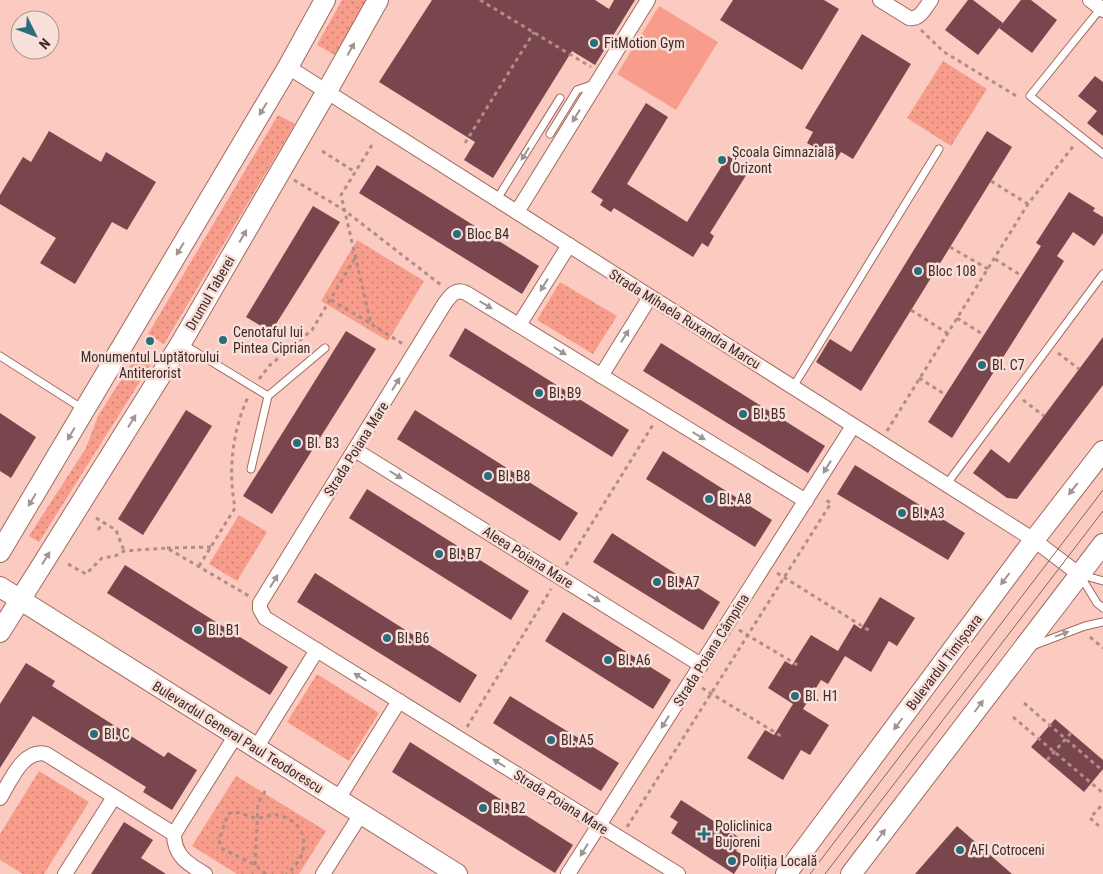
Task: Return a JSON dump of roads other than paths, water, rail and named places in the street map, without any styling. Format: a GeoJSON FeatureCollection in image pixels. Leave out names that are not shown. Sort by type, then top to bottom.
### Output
{"type":"FeatureCollection","features":[{"type":"Feature","properties":{"kind":"main road"},"geometry":{"type":"LineString","coordinates":[[0,552],[288,67],[325,0]]}},
{"type":"Feature","properties":{"kind":"main road","name":"Drumul Taberei"},"geometry":{"type":"LineString","coordinates":[[0,632],[181,343],[281,172],[378,0]]}},
{"type":"Feature","properties":{"kind":"main road","name":"Bulevardul Timișoara"},"geometry":{"type":"LineString","coordinates":[[786,874],[1034,540],[1103,451]]}},
{"type":"Feature","properties":{"kind":"main road"},"geometry":{"type":"LineString","coordinates":[[851,874],[1103,544]]}},
{"type":"Feature","properties":{"kind":"main road","name":"Bulevardul General Paul Teodorescu"},"geometry":{"type":"LineString","coordinates":[[0,587],[457,874]]}},
{"type":"Feature","properties":{"kind":"street"},"geometry":{"type":"LineString","coordinates":[[517,212],[648,0]]}},
{"type":"Feature","properties":{"kind":"street"},"geometry":{"type":"LineString","coordinates":[[880,0],[913,19],[919,16],[932,0]]}},
{"type":"Feature","properties":{"kind":"street","name":"Strada Mihaela Ruxandra Marcu"},"geometry":{"type":"LineString","coordinates":[[288,67],[1034,540],[1080,575]]}},
{"type":"Feature","properties":{"kind":"street"},"geometry":{"type":"LineString","coordinates":[[569,245],[519,325],[806,501]]}},
{"type":"Feature","properties":{"kind":"street","name":"Strada Poiana Mare"},"geometry":{"type":"LineString","coordinates":[[519,325],[466,293],[458,291],[452,294],[260,603],[260,609],[265,618],[678,874]]}},
{"type":"Feature","properties":{"kind":"street"},"geometry":{"type":"LineString","coordinates":[[601,376],[650,296]]}},
{"type":"Feature","properties":{"kind":"street","name":"Strada Poiana Câmpina"},"geometry":{"type":"LineString","coordinates":[[568,874],[853,426]]}},
{"type":"Feature","properties":{"kind":"street","name":"Aleea Poiana Mare"},"geometry":{"type":"LineString","coordinates":[[355,450],[701,665]]}},
{"type":"Feature","properties":{"kind":"street"},"geometry":{"type":"LineString","coordinates":[[256,748],[317,650]]}},
{"type":"Feature","properties":{"kind":"street"},"geometry":{"type":"LineString","coordinates":[[338,799],[399,701]]}},
{"type":"Feature","properties":{"kind":"street"},"geometry":{"type":"LineString","coordinates":[[205,874],[180,857],[176,849],[174,834],[236,735]]}},
{"type":"Feature","properties":{"kind":"street"},"geometry":{"type":"LineString","coordinates":[[1,793],[23,762],[34,753],[40,752],[174,834]]}},
{"type":"Feature","properties":{"kind":"street"},"geometry":{"type":"LineString","coordinates":[[65,874],[114,797]]}},
{"type":"Feature","properties":{"kind":"street"},"geometry":{"type":"LineString","coordinates":[[323,874],[361,814]]}},
{"type":"Feature","properties":{"kind":"lane"},"geometry":{"type":"LineString","coordinates":[[1098,6],[1030,96],[1103,154]]}},
{"type":"Feature","properties":{"kind":"lane"},"geometry":{"type":"LineString","coordinates":[[550,134],[577,90],[599,78]]}},
{"type":"Feature","properties":{"kind":"lane"},"geometry":{"type":"LineString","coordinates":[[497,199],[560,98]]}},
{"type":"Feature","properties":{"kind":"lane"},"geometry":{"type":"LineString","coordinates":[[792,387],[939,150]]}},
{"type":"Feature","properties":{"kind":"lane"},"geometry":{"type":"LineString","coordinates":[[946,484],[1103,274]]}},
{"type":"Feature","properties":{"kind":"lane"},"geometry":{"type":"LineString","coordinates":[[181,343],[268,396]]}},
{"type":"Feature","properties":{"kind":"lane"},"geometry":{"type":"LineString","coordinates":[[251,469],[268,396],[325,348]]}},
{"type":"Feature","properties":{"kind":"lane"},"geometry":{"type":"LineString","coordinates":[[0,356],[85,410]]}},
{"type":"Feature","properties":{"kind":"lane"},"geometry":{"type":"LineString","coordinates":[[1080,575],[1103,581]]}},
{"type":"Feature","properties":{"kind":"lane"},"geometry":{"type":"LineString","coordinates":[[1080,575],[1097,603],[1103,608]]}},
{"type":"Feature","properties":{"kind":"lane"},"geometry":{"type":"LineString","coordinates":[[1022,650],[1085,626],[1103,622]]}},
{"type":"Feature","properties":{"kind":"tram line"},"geometry":{"type":"LineString","coordinates":[[810,874],[1103,490]]}},
{"type":"Feature","properties":{"kind":"tram line"},"geometry":{"type":"LineString","coordinates":[[825,874],[1103,511]]}},
{"type":"Feature","properties":{"kind":"place","name":"FitMotion Gym"},"geometry":{"type":"Point","coordinates":[594,43]}},
{"type":"Feature","properties":{"kind":"place","name":"Școala Gimnazială Orizont"},"geometry":{"type":"Point","coordinates":[722,160]}},
{"type":"Feature","properties":{"kind":"place","name":"Bloc B4"},"geometry":{"type":"Point","coordinates":[457,234]}},
{"type":"Feature","properties":{"kind":"place","name":"Bloc 108"},"geometry":{"type":"Point","coordinates":[918,271]}},
{"type":"Feature","properties":{"kind":"place","name":"Cenotaful lui Pintea Ciprian"},"geometry":{"type":"Point","coordinates":[223,340]}},
{"type":"Feature","properties":{"kind":"place","name":"Monumentul Luptătorului Antiterorist"},"geometry":{"type":"Point","coordinates":[150,341]}},
{"type":"Feature","properties":{"kind":"place","name":"Bl. C7"},"geometry":{"type":"Point","coordinates":[982,365]}},
{"type":"Feature","properties":{"kind":"place","name":"Bl. B9"},"geometry":{"type":"Point","coordinates":[539,393]}},
{"type":"Feature","properties":{"kind":"place","name":"Bl. B5"},"geometry":{"type":"Point","coordinates":[743,414]}},
{"type":"Feature","properties":{"kind":"place","name":"Bl. B3"},"geometry":{"type":"Point","coordinates":[297,443]}},
{"type":"Feature","properties":{"kind":"place","name":"Bl. B8"},"geometry":{"type":"Point","coordinates":[488,476]}},
{"type":"Feature","properties":{"kind":"place","name":"Bl. A8"},"geometry":{"type":"Point","coordinates":[709,499]}},
{"type":"Feature","properties":{"kind":"place","name":"Bl. A3"},"geometry":{"type":"Point","coordinates":[902,513]}},
{"type":"Feature","properties":{"kind":"place","name":"Bl. B7"},"geometry":{"type":"Point","coordinates":[439,554]}},
{"type":"Feature","properties":{"kind":"place","name":"Bl. A7"},"geometry":{"type":"Point","coordinates":[657,582]}},
{"type":"Feature","properties":{"kind":"place","name":"Bl. B1"},"geometry":{"type":"Point","coordinates":[198,630]}},
{"type":"Feature","properties":{"kind":"place","name":"Bl. B6"},"geometry":{"type":"Point","coordinates":[387,638]}},
{"type":"Feature","properties":{"kind":"place","name":"Bl. A6"},"geometry":{"type":"Point","coordinates":[608,660]}},
{"type":"Feature","properties":{"kind":"place","name":"Bl. H1"},"geometry":{"type":"Point","coordinates":[795,696]}},
{"type":"Feature","properties":{"kind":"place","name":"Bl. C"},"geometry":{"type":"Point","coordinates":[94,734]}},
{"type":"Feature","properties":{"kind":"place","name":"Bl. A5"},"geometry":{"type":"Point","coordinates":[551,740]}},
{"type":"Feature","properties":{"kind":"place","name":"Bl. B2"},"geometry":{"type":"Point","coordinates":[483,808]}},
{"type":"Feature","properties":{"kind":"place","name":"Policlinica Bujoreni"},"geometry":{"type":"Point","coordinates":[704,834]}},
{"type":"Feature","properties":{"kind":"place","name":"AFI Cotroceni"},"geometry":{"type":"Point","coordinates":[960,850]}},
{"type":"Feature","properties":{"kind":"place","name":"Poliția Locală"},"geometry":{"type":"Point","coordinates":[732,861]}}]}
